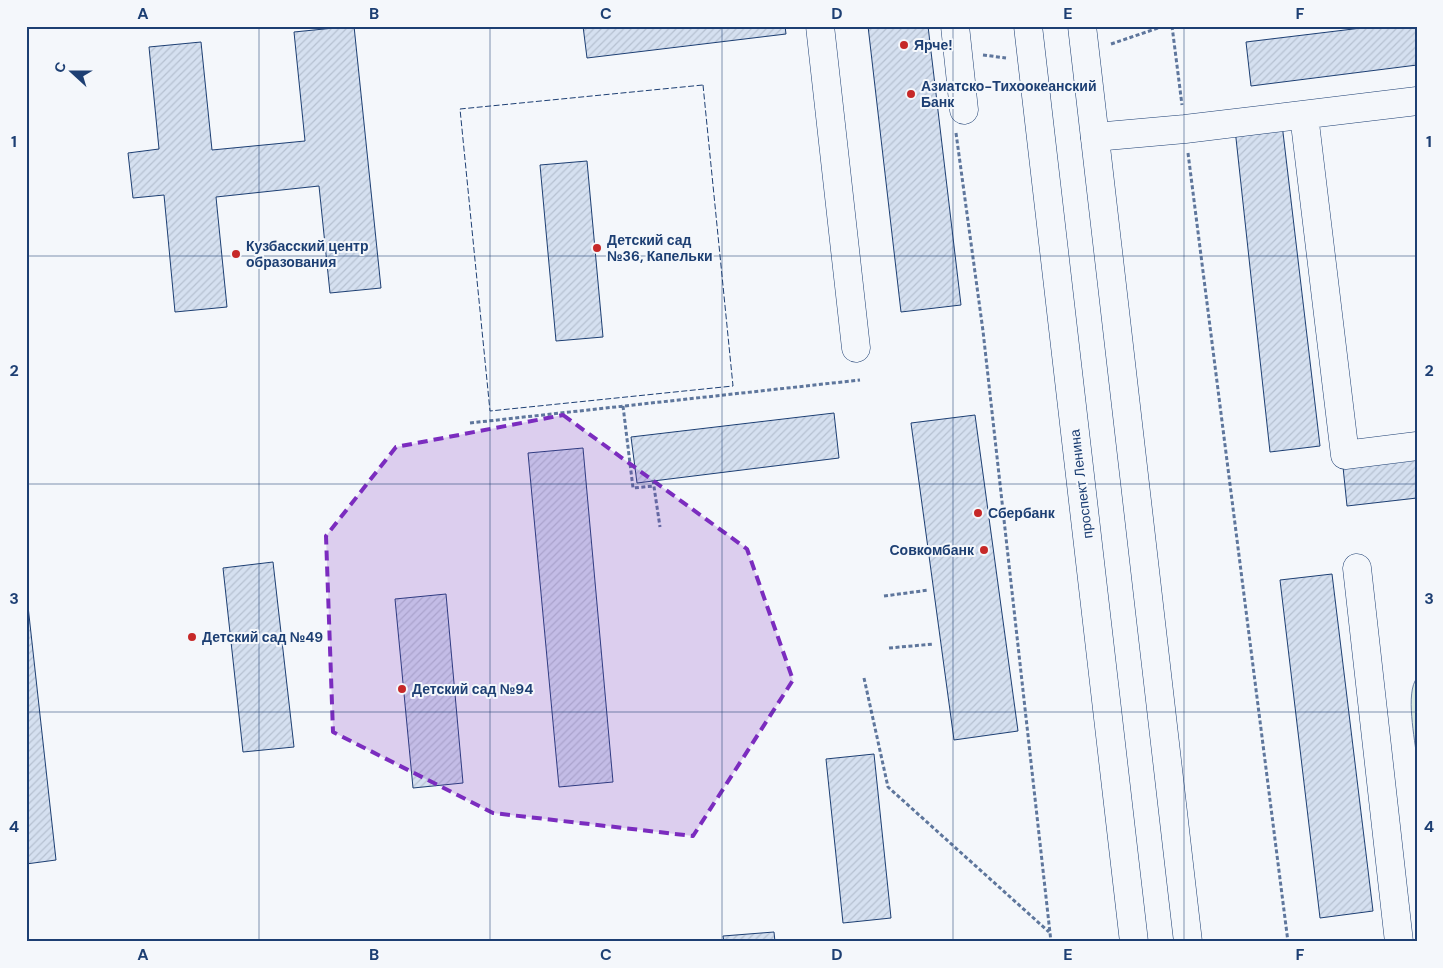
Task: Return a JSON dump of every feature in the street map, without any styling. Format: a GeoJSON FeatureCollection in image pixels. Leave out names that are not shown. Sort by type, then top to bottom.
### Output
{"type":"FeatureCollection","features":[{"type":"Feature","properties":{"kind":"main road"},"geometry":{"type":"LineString","coordinates":[[820,26],[856,348]]}},
{"type":"Feature","properties":{"kind":"main road"},"geometry":{"type":"LineString","coordinates":[[955,26],[960,121]]}},
{"type":"Feature","properties":{"kind":"main road","name":"проспект Ленина"},"geometry":{"type":"LineString","coordinates":[[1028,26],[1134,942]]}},
{"type":"Feature","properties":{"kind":"main road"},"geometry":{"type":"LineString","coordinates":[[1082,26],[1188,942]]}},
{"type":"Feature","properties":{"kind":"main road"},"geometry":{"type":"LineString","coordinates":[[1095,137],[1184,129],[1417,100]]}},
{"type":"Feature","properties":{"kind":"main road"},"geometry":{"type":"LineString","coordinates":[[1304,115],[1345,455],[1417,446]]}},
{"type":"Feature","properties":{"kind":"main road"},"geometry":{"type":"LineString","coordinates":[[1357,568],[1399,942]]}},
{"type":"Feature","properties":{"kind":"path"},"geometry":{"type":"LineString","coordinates":[[1110,44],[1164,26]]}},
{"type":"Feature","properties":{"kind":"path"},"geometry":{"type":"LineString","coordinates":[[1172,26],[1288,942]]}},
{"type":"Feature","properties":{"kind":"path"},"geometry":{"type":"LineString","coordinates":[[960,121],[1051,942]]}},
{"type":"Feature","properties":{"kind":"path"},"geometry":{"type":"LineString","coordinates":[[470,423],[860,380]]}},
{"type":"Feature","properties":{"kind":"path"},"geometry":{"type":"LineString","coordinates":[[623,406],[633,488],[654,486]]}},
{"type":"Feature","properties":{"kind":"path"},"geometry":{"type":"LineString","coordinates":[[653,480],[660,527]]}},
{"type":"Feature","properties":{"kind":"path"},"geometry":{"type":"LineString","coordinates":[[884,596],[928,590]]}},
{"type":"Feature","properties":{"kind":"path"},"geometry":{"type":"LineString","coordinates":[[889,648],[934,644]]}},
{"type":"Feature","properties":{"kind":"path"},"geometry":{"type":"LineString","coordinates":[[864,678],[888,787],[1050,932]]}},
{"type":"Feature","properties":{"kind":"highlighted area"},"geometry":{"type":"Polygon","coordinates":[[[563,415],[747,549],[793,680],[693,836],[493,813],[333,732],[326,536],[396,447],[563,415]]]}},
{"type":"Feature","properties":{"kind":"shaded area"},"geometry":{"type":"Polygon","coordinates":[[[1417,678],[1417,759],[1411,705],[1413,685],[1417,678]]]}},
{"type":"Feature","properties":{"kind":"building"},"geometry":{"type":"Polygon","coordinates":[[[354,26],[381,288],[330,293],[319,186],[216,197],[227,307],[175,312],[164,195],[133,198],[128,153],[159,149],[149,47],[201,42],[212,150],[305,141],[294,32],[354,26]]]}},
{"type":"Feature","properties":{"kind":"building"},"geometry":{"type":"Polygon","coordinates":[[[583,26],[785,26],[786,34],[587,58],[583,26]]]}},
{"type":"Feature","properties":{"kind":"building"},"geometry":{"type":"Polygon","coordinates":[[[868,26],[928,26],[961,305],[901,312],[868,26]]]}},
{"type":"Feature","properties":{"kind":"building"},"geometry":{"type":"Polygon","coordinates":[[[1378,26],[1417,26],[1417,65],[1251,86],[1246,42],[1378,26]]]}},
{"type":"Feature","properties":{"kind":"building"},"geometry":{"type":"Polygon","coordinates":[[[1282,124],[1320,446],[1270,452],[1235,129],[1282,124]]]}},
{"type":"Feature","properties":{"kind":"building"},"geometry":{"type":"Polygon","coordinates":[[[587,161],[603,337],[556,341],[540,165],[587,161]]]}},
{"type":"Feature","properties":{"kind":"building"},"geometry":{"type":"Polygon","coordinates":[[[834,413],[839,458],[637,483],[631,437],[834,413]]]}},
{"type":"Feature","properties":{"kind":"building"},"geometry":{"type":"Polygon","coordinates":[[[975,415],[1018,731],[954,740],[911,423],[975,415]]]}},
{"type":"Feature","properties":{"kind":"building"},"geometry":{"type":"Polygon","coordinates":[[[583,448],[613,782],[559,787],[528,453],[583,448]]]}},
{"type":"Feature","properties":{"kind":"building"},"geometry":{"type":"Polygon","coordinates":[[[1417,448],[1417,498],[1347,506],[1342,457],[1417,448]]]}},
{"type":"Feature","properties":{"kind":"building"},"geometry":{"type":"Polygon","coordinates":[[[273,562],[294,747],[243,752],[223,568],[273,562]]]}},
{"type":"Feature","properties":{"kind":"building"},"geometry":{"type":"Polygon","coordinates":[[[1332,574],[1373,911],[1320,918],[1280,580],[1332,574]]]}},
{"type":"Feature","properties":{"kind":"building"},"geometry":{"type":"Polygon","coordinates":[[[26,588],[56,860],[26,864],[26,588]]]}},
{"type":"Feature","properties":{"kind":"building"},"geometry":{"type":"Polygon","coordinates":[[[446,594],[463,783],[413,788],[395,599],[446,594]]]}},
{"type":"Feature","properties":{"kind":"building"},"geometry":{"type":"Polygon","coordinates":[[[874,754],[891,918],[843,923],[826,759],[874,754]]]}},
{"type":"Feature","properties":{"kind":"building"},"geometry":{"type":"Polygon","coordinates":[[[774,932],[775,942],[724,942],[723,936],[774,932]]]}},
{"type":"Feature","properties":{"kind":"fence"},"geometry":{"type":"LineString","coordinates":[[703,85],[733,386],[490,411],[460,109],[703,85]]}},
{"type":"Feature","properties":{"kind":"place","name":"Ярче!"},"geometry":{"type":"Point","coordinates":[904,45]}},
{"type":"Feature","properties":{"kind":"place","name":"Азиатско-Тихоокеанский Банк"},"geometry":{"type":"Point","coordinates":[911,94]}},
{"type":"Feature","properties":{"kind":"place","name":"Детский сад №36, Капельки"},"geometry":{"type":"Point","coordinates":[597,248]}},
{"type":"Feature","properties":{"kind":"place","name":"Кузбасский центр образования"},"geometry":{"type":"Point","coordinates":[236,254]}},
{"type":"Feature","properties":{"kind":"place","name":"Сбербанк"},"geometry":{"type":"Point","coordinates":[978,513]}},
{"type":"Feature","properties":{"kind":"place","name":"Совкомбанк"},"geometry":{"type":"Point","coordinates":[984,550]}},
{"type":"Feature","properties":{"kind":"place","name":"Детский сад №49"},"geometry":{"type":"Point","coordinates":[192,637]}},
{"type":"Feature","properties":{"kind":"place","name":"Детский сад №94"},"geometry":{"type":"Point","coordinates":[402,689]}}]}
